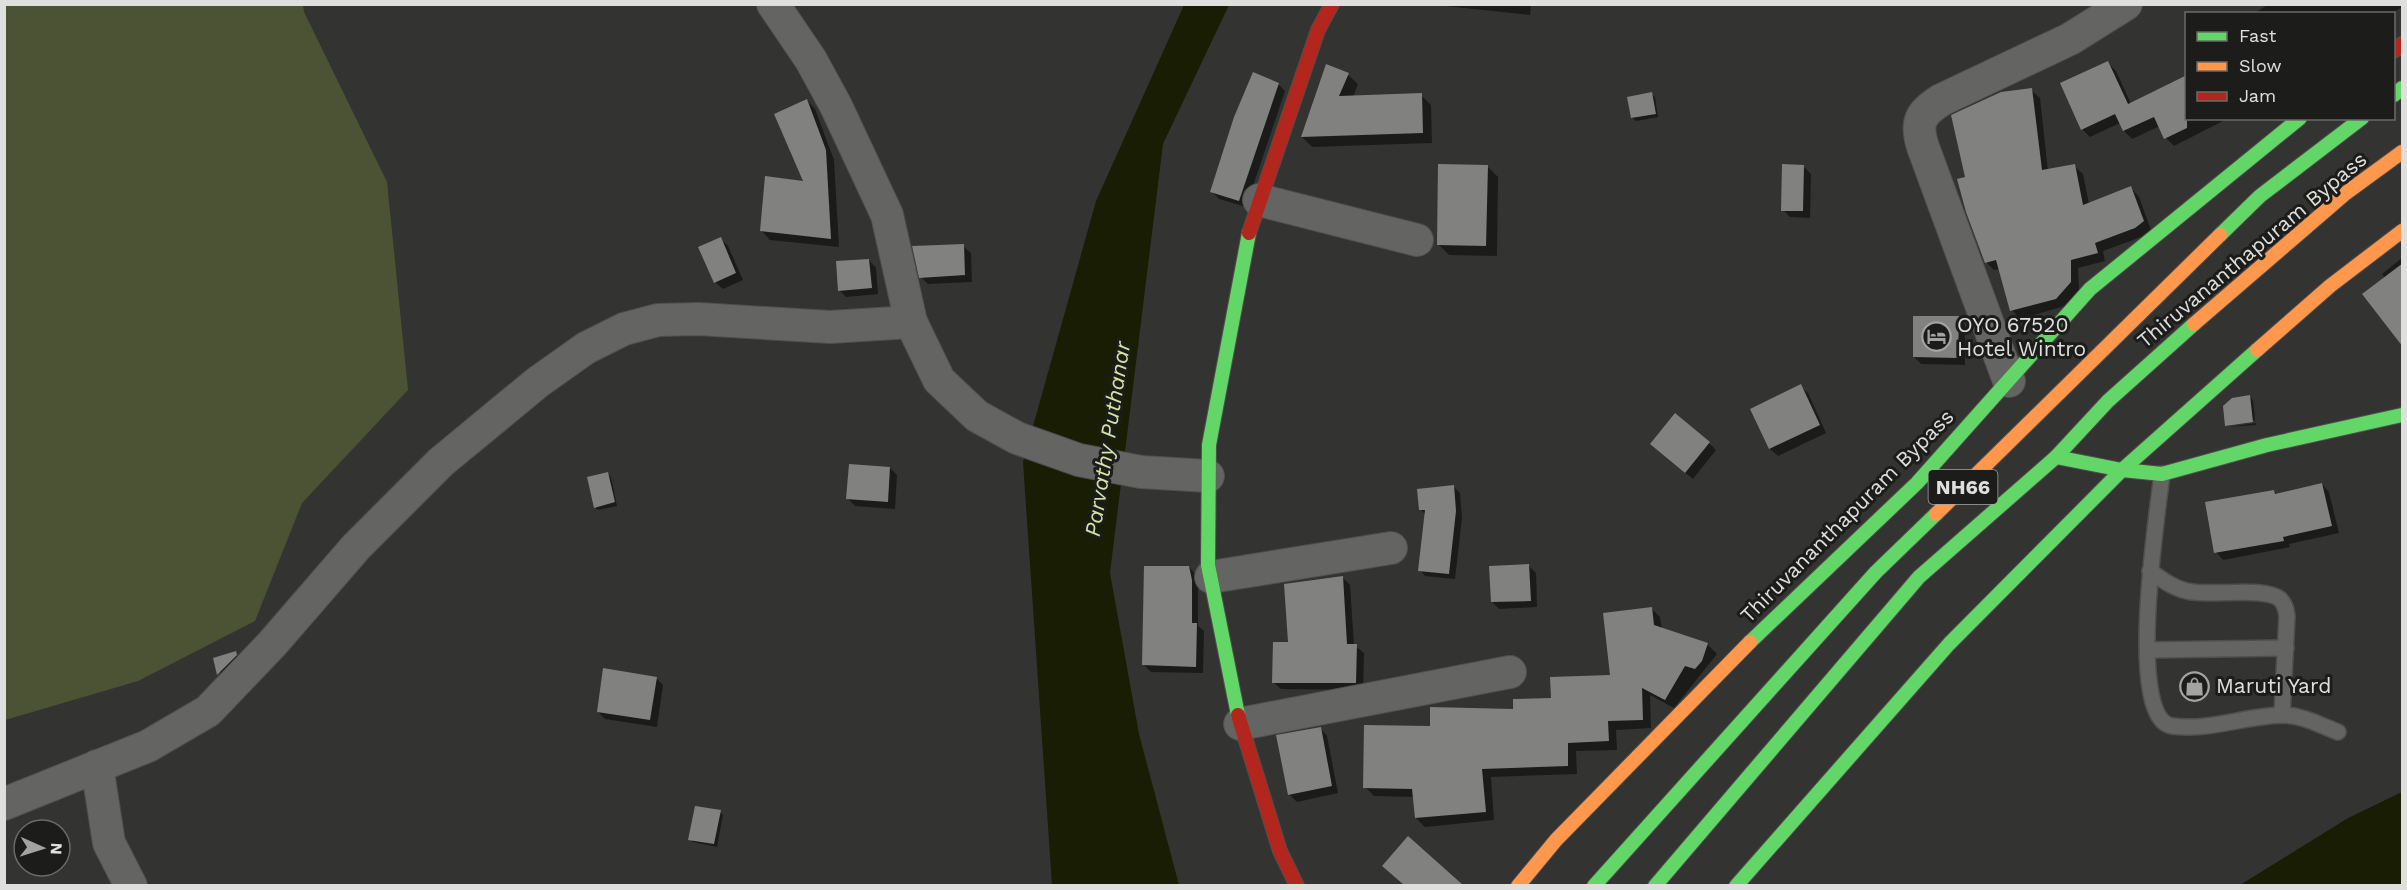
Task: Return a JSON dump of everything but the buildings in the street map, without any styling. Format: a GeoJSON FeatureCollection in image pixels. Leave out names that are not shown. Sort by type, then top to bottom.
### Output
{"type":"FeatureCollection","features":[{"type":"Feature","properties":{"kind":"main road"},"geometry":{"type":"LineString","coordinates":[[1297,885],[1280,851],[1240,724],[1208,565],[1209,445],[1251,223],[1318,30],[1332,4]]}},
{"type":"Feature","properties":{"kind":"main road","name":"Thiruvananthapuram Bypass"},"geometry":{"type":"LineString","coordinates":[[1518,885],[1556,840],[1719,671],[1917,483],[2090,289],[2298,120]]}},
{"type":"Feature","properties":{"kind":"main road","name":"Thiruvananthapuram Bypass"},"geometry":{"type":"LineString","coordinates":[[1593,885],[1876,572],[2260,196],[2359,120]]}},
{"type":"Feature","properties":{"kind":"main road","name":"Thiruvananthapuram Bypass"},"geometry":{"type":"LineString","coordinates":[[1655,885],[1919,576],[2056,457],[2108,401],[2222,298],[2346,193],[2403,152]]}},
{"type":"Feature","properties":{"kind":"main road"},"geometry":{"type":"LineString","coordinates":[[1736,885],[1949,644],[2122,470],[2330,286],[2403,231]]}},
{"type":"Feature","properties":{"kind":"main road"},"geometry":{"type":"LineString","coordinates":[[2056,457],[2122,470],[2162,474],[2267,445],[2403,415]]}},
{"type":"Feature","properties":{"kind":"street"},"geometry":{"type":"LineString","coordinates":[[773,4],[811,60],[836,106],[887,215],[911,322],[939,380],[977,416],[1017,438],[1078,460],[1141,472],[1208,476]]}},
{"type":"Feature","properties":{"kind":"street"},"geometry":{"type":"LineString","coordinates":[[2009,381],[1923,147],[1919,133],[1920,118],[1941,100],[2070,39],[2126,4]]}},
{"type":"Feature","properties":{"kind":"street"},"geometry":{"type":"LineString","coordinates":[[1259,200],[1417,240]]}},
{"type":"Feature","properties":{"kind":"street"},"geometry":{"type":"LineString","coordinates":[[4,804],[148,746],[208,711],[272,645],[356,547],[441,462],[538,382],[586,348],[624,329],[658,320],[699,319],[830,327],[911,322]]}},
{"type":"Feature","properties":{"kind":"street"},"geometry":{"type":"LineString","coordinates":[[1211,577],[1390,548]]}},
{"type":"Feature","properties":{"kind":"street"},"geometry":{"type":"LineString","coordinates":[[1240,724],[1510,672]]}},
{"type":"Feature","properties":{"kind":"street"},"geometry":{"type":"LineString","coordinates":[[97,766],[109,843],[131,885]]}},
{"type":"Feature","properties":{"kind":"lane"},"geometry":{"type":"LineString","coordinates":[[2162,474],[2147,590],[2148,665],[2154,704],[2159,718],[2169,726],[2211,725],[2283,715],[2305,719],[2338,732]]}},
{"type":"Feature","properties":{"kind":"lane"},"geometry":{"type":"LineString","coordinates":[[2150,571],[2172,585],[2189,592],[2263,594],[2280,599],[2286,607],[2287,616],[2283,715]]}},
{"type":"Feature","properties":{"kind":"lane"},"geometry":{"type":"LineString","coordinates":[[2148,650],[2286,648]]}},
{"type":"Feature","properties":{"kind":"shaded area"},"geometry":{"type":"Polygon","coordinates":[[[5,4],[303,5],[304,12],[387,182],[408,390],[302,503],[255,621],[138,681],[5,720],[5,4]]]}},
{"type":"Feature","properties":{"kind":"water","name":"Parvathy Puthanar"},"geometry":{"type":"Polygon","coordinates":[[[1184,5],[1229,5],[1163,144],[1110,573],[1139,734],[1179,885],[1052,885],[1023,462],[1096,201],[1184,5]]]}},
{"type":"Feature","properties":{"kind":"water"},"geometry":{"type":"Polygon","coordinates":[[[2402,792],[2402,885],[2240,885],[2348,818],[2402,792]]]}},
{"type":"Feature","properties":{"kind":"traffic: fast"},"geometry":{"type":"LineString","coordinates":[[2395,94],[2402,88]]}},
{"type":"Feature","properties":{"kind":"traffic: fast"},"geometry":{"type":"LineString","coordinates":[[1750,642],[1917,483],[2090,289],[2298,120]]}},
{"type":"Feature","properties":{"kind":"traffic: fast"},"geometry":{"type":"LineString","coordinates":[[2220,235],[2260,196],[2359,120]]}},
{"type":"Feature","properties":{"kind":"traffic: fast"},"geometry":{"type":"LineString","coordinates":[[1238,715],[1208,565],[1209,445],[1249,233]]}},
{"type":"Feature","properties":{"kind":"traffic: fast"},"geometry":{"type":"LineString","coordinates":[[1655,886],[1919,577],[2056,457],[2108,401],[2194,324]]}},
{"type":"Feature","properties":{"kind":"traffic: fast"},"geometry":{"type":"LineString","coordinates":[[1736,886],[1949,644],[2122,470],[2257,350]]}},
{"type":"Feature","properties":{"kind":"traffic: fast"},"geometry":{"type":"LineString","coordinates":[[2056,457],[2122,470],[2162,474],[2267,445],[2402,415]]}},
{"type":"Feature","properties":{"kind":"traffic: fast"},"geometry":{"type":"LineString","coordinates":[[1594,886],[1876,572],[1936,514]]}},
{"type":"Feature","properties":{"kind":"traffic: slow"},"geometry":{"type":"LineString","coordinates":[[2194,324],[2346,193],[2402,152]]}},
{"type":"Feature","properties":{"kind":"traffic: slow"},"geometry":{"type":"LineString","coordinates":[[2257,350],[2330,286],[2402,231]]}},
{"type":"Feature","properties":{"kind":"traffic: slow"},"geometry":{"type":"LineString","coordinates":[[1936,514],[2220,235]]}},
{"type":"Feature","properties":{"kind":"traffic: slow"},"geometry":{"type":"LineString","coordinates":[[1518,886],[1556,840],[1750,642]]}},
{"type":"Feature","properties":{"kind":"traffic: jam"},"geometry":{"type":"LineString","coordinates":[[1249,233],[1318,30],[1332,4]]}},
{"type":"Feature","properties":{"kind":"traffic: jam"},"geometry":{"type":"LineString","coordinates":[[2395,50],[2402,44]]}},
{"type":"Feature","properties":{"kind":"traffic: jam"},"geometry":{"type":"LineString","coordinates":[[1238,715],[1280,851],[1297,886]]}},
{"type":"Feature","properties":{"kind":"place","name":"OYO 67520 Hotel Wintro"},"geometry":{"type":"Point","coordinates":[1936,337]}},
{"type":"Feature","properties":{"kind":"place","name":"Maruti Yard"},"geometry":{"type":"Point","coordinates":[2195,686]}}]}
